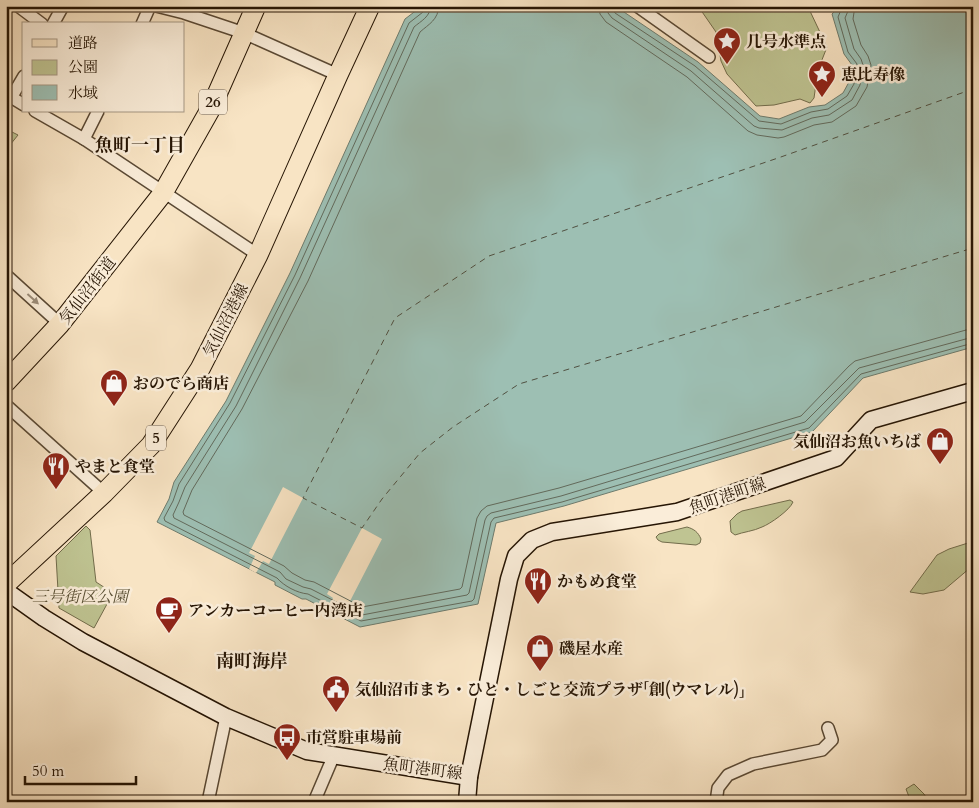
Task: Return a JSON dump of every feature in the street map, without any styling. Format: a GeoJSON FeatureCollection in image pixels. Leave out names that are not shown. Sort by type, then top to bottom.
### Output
{"type":"FeatureCollection","features":[{"type":"Feature","properties":{"kind":"main road","name":"26"},"geometry":{"type":"LineString","coordinates":[[163,193],[211,108],[256,6]]}},
{"type":"Feature","properties":{"kind":"main road","name":"気仙沼港線"},"geometry":{"type":"LineString","coordinates":[[6,584],[104,493],[151,445],[200,369],[258,255],[370,6]]}},
{"type":"Feature","properties":{"kind":"main road","name":"気仙沼街道"},"geometry":{"type":"LineString","coordinates":[[6,382],[60,324],[163,193]]}},
{"type":"Feature","properties":{"kind":"street"},"geometry":{"type":"LineString","coordinates":[[18,6],[39,22]]}},
{"type":"Feature","properties":{"kind":"street"},"geometry":{"type":"LineString","coordinates":[[54,22],[63,6]]}},
{"type":"Feature","properties":{"kind":"street"},"geometry":{"type":"LineString","coordinates":[[143,22],[150,6]]}},
{"type":"Feature","properties":{"kind":"street"},"geometry":{"type":"LineString","coordinates":[[156,6],[184,13],[244,34],[338,75]]}},
{"type":"Feature","properties":{"kind":"street"},"geometry":{"type":"LineString","coordinates":[[637,6],[709,57]]}},
{"type":"Feature","properties":{"kind":"street"},"geometry":{"type":"LineString","coordinates":[[22,79],[9,96],[22,104]]}},
{"type":"Feature","properties":{"kind":"street"},"geometry":{"type":"LineString","coordinates":[[37,112],[84,139],[258,255]]}},
{"type":"Feature","properties":{"kind":"street"},"geometry":{"type":"LineString","coordinates":[[84,139],[98,112]]}},
{"type":"Feature","properties":{"kind":"street"},"geometry":{"type":"LineString","coordinates":[[6,275],[60,324]]}},
{"type":"Feature","properties":{"kind":"street","name":"魚町港町線"},"geometry":{"type":"LineString","coordinates":[[6,591],[44,618],[84,642],[226,717],[307,751],[469,777],[516,556],[532,540],[552,532],[676,512],[836,458],[871,420],[973,391]]}},
{"type":"Feature","properties":{"kind":"street"},"geometry":{"type":"LineString","coordinates":[[6,405],[104,493]]}},
{"type":"Feature","properties":{"kind":"street"},"geometry":{"type":"LineString","coordinates":[[208,802],[226,717]]}},
{"type":"Feature","properties":{"kind":"street"},"geometry":{"type":"LineString","coordinates":[[716,802],[718,788],[728,775],[754,764],[822,750],[832,740],[828,728]]}},
{"type":"Feature","properties":{"kind":"street"},"geometry":{"type":"LineString","coordinates":[[314,802],[334,755]]}},
{"type":"Feature","properties":{"kind":"street"},"geometry":{"type":"LineString","coordinates":[[467,802],[469,777]]}},
{"type":"Feature","properties":{"kind":"green space"},"geometry":{"type":"Polygon","coordinates":[[[698,6],[820,6],[809,9],[827,47],[818,70],[814,98],[810,103],[800,99],[774,105],[756,106],[727,74],[721,61],[716,32],[698,6]]]}},
{"type":"Feature","properties":{"kind":"green space"},"geometry":{"type":"Polygon","coordinates":[[[6,129],[18,135],[10,145],[6,144],[6,129]]]}},
{"type":"Feature","properties":{"kind":"green space"},"geometry":{"type":"Polygon","coordinates":[[[790,500],[793,502],[788,509],[766,525],[756,530],[735,535],[731,532],[730,521],[742,511],[790,500]]]}},
{"type":"Feature","properties":{"kind":"green space","name":"三号街区公園"},"geometry":{"type":"Polygon","coordinates":[[[86,526],[90,530],[96,582],[113,593],[94,628],[59,608],[56,556],[86,526]]]}},
{"type":"Feature","properties":{"kind":"green space"},"geometry":{"type":"Polygon","coordinates":[[[687,527],[697,533],[701,539],[700,543],[696,545],[662,542],[656,537],[659,534],[687,527]]]}},
{"type":"Feature","properties":{"kind":"green space"},"geometry":{"type":"Polygon","coordinates":[[[973,538],[973,562],[970,568],[944,590],[923,594],[910,592],[937,555],[968,543],[973,538]]]}},
{"type":"Feature","properties":{"kind":"green space"},"geometry":{"type":"Polygon","coordinates":[[[914,784],[929,802],[911,802],[906,789],[914,784]]]}},
{"type":"Feature","properties":{"kind":"water"},"geometry":{"type":"Polygon","coordinates":[[[422,6],[615,6],[698,62],[760,116],[779,119],[809,107],[825,105],[843,93],[849,82],[852,65],[844,54],[832,14],[837,9],[835,6],[973,6],[973,347],[863,378],[812,432],[564,506],[496,523],[478,604],[360,627],[306,599],[302,599],[275,585],[275,582],[157,522],[169,499],[174,482],[226,401],[290,273],[405,19],[422,6]]]}},
{"type":"Feature","properties":{"kind":"pier"},"geometry":{"type":"Polygon","coordinates":[[[283,487],[303,498],[269,564],[263,561],[256,573],[249,569],[255,556],[249,553],[283,487]]]}},
{"type":"Feature","properties":{"kind":"pier"},"geometry":{"type":"Polygon","coordinates":[[[362,528],[382,539],[348,605],[341,602],[335,614],[327,610],[333,598],[327,594],[362,528]]]}},
{"type":"Feature","properties":{"kind":"ferry route"},"geometry":{"type":"LineString","coordinates":[[973,89],[778,158],[489,256],[395,318],[303,498],[362,528],[382,499],[420,453],[453,427],[519,384],[973,248]]}},
{"type":"Feature","properties":{"kind":"place","name":"几号水準点"},"geometry":{"type":"Point","coordinates":[727,65]}},
{"type":"Feature","properties":{"kind":"place","name":"恵比寿像"},"geometry":{"type":"Point","coordinates":[822,98]}},
{"type":"Feature","properties":{"kind":"place","name":"おのでら商店"},"geometry":{"type":"Point","coordinates":[114,407]}},
{"type":"Feature","properties":{"kind":"place","name":"気仙沼お魚いちば"},"geometry":{"type":"Point","coordinates":[940,465]}},
{"type":"Feature","properties":{"kind":"place","name":"やまと食堂"},"geometry":{"type":"Point","coordinates":[56,490]}},
{"type":"Feature","properties":{"kind":"place","name":"かもめ食堂"},"geometry":{"type":"Point","coordinates":[538,605]}},
{"type":"Feature","properties":{"kind":"place","name":"アンカーコーヒー内湾店"},"geometry":{"type":"Point","coordinates":[169,634]}},
{"type":"Feature","properties":{"kind":"place","name":"磯屋水産"},"geometry":{"type":"Point","coordinates":[540,672]}},
{"type":"Feature","properties":{"kind":"place","name":"気仙沼市まち・ひと・しごと交流プラザ「創(ウマレル)」"},"geometry":{"type":"Point","coordinates":[336,713]}},
{"type":"Feature","properties":{"kind":"place","name":"市営駐車場前"},"geometry":{"type":"Point","coordinates":[287,761]}},
{"type":"Feature","properties":{"kind":"district","name":"魚町一丁目"},"geometry":{"type":"Point","coordinates":[140,145]}},
{"type":"Feature","properties":{"kind":"district","name":"南町海岸"},"geometry":{"type":"Point","coordinates":[252,661]}}]}
